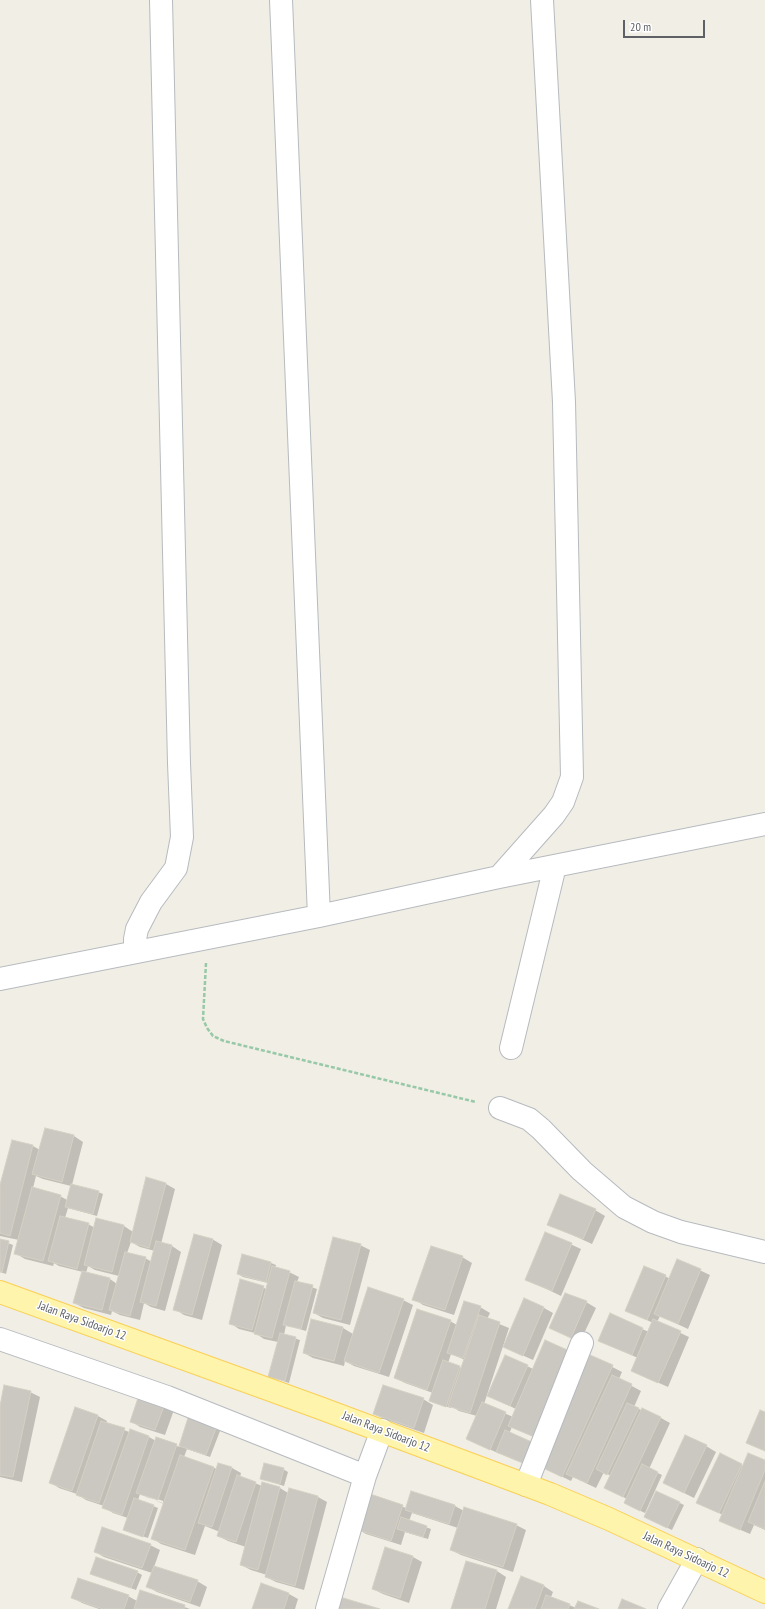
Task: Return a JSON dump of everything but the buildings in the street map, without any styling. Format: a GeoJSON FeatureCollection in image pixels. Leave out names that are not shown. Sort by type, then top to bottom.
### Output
{"type":"FeatureCollection","features":[{"type":"Feature","properties":{"kind":"main road","name":"Jalan Raya Sidoarjo 12"},"geometry":{"type":"LineString","coordinates":[[0,1292],[379,1436],[526,1485],[609,1519],[694,1564],[765,1592]]}},
{"type":"Feature","properties":{"kind":"street"},"geometry":{"type":"LineString","coordinates":[[135,952],[137,929],[151,902],[176,868],[182,837],[179,763],[162,0]]}},
{"type":"Feature","properties":{"kind":"street"},"geometry":{"type":"LineString","coordinates":[[281,0],[319,916]]}},
{"type":"Feature","properties":{"kind":"street"},"geometry":{"type":"LineString","coordinates":[[499,877],[554,815],[563,802],[572,777],[564,402],[542,0]]}},
{"type":"Feature","properties":{"kind":"street"},"geometry":{"type":"LineString","coordinates":[[0,979],[208,939],[499,877],[765,824]]}},
{"type":"Feature","properties":{"kind":"street"},"geometry":{"type":"LineString","coordinates":[[511,1048],[555,866]]}},
{"type":"Feature","properties":{"kind":"street"},"geometry":{"type":"LineString","coordinates":[[500,1108],[529,1119],[541,1129],[582,1171],[624,1207],[653,1222],[681,1232],[765,1252]]}},
{"type":"Feature","properties":{"kind":"street"},"geometry":{"type":"LineString","coordinates":[[0,1339],[167,1397],[368,1470]]}},
{"type":"Feature","properties":{"kind":"street"},"geometry":{"type":"LineString","coordinates":[[526,1485],[582,1343]]}},
{"type":"Feature","properties":{"kind":"street"},"geometry":{"type":"LineString","coordinates":[[327,1609],[379,1436]]}},
{"type":"Feature","properties":{"kind":"street"},"geometry":{"type":"LineString","coordinates":[[673,1602],[694,1564]]}},
{"type":"Feature","properties":{"kind":"path"},"geometry":{"type":"LineString","coordinates":[[208,939],[203,1019],[213,1036],[224,1041],[500,1108]]}}]}
